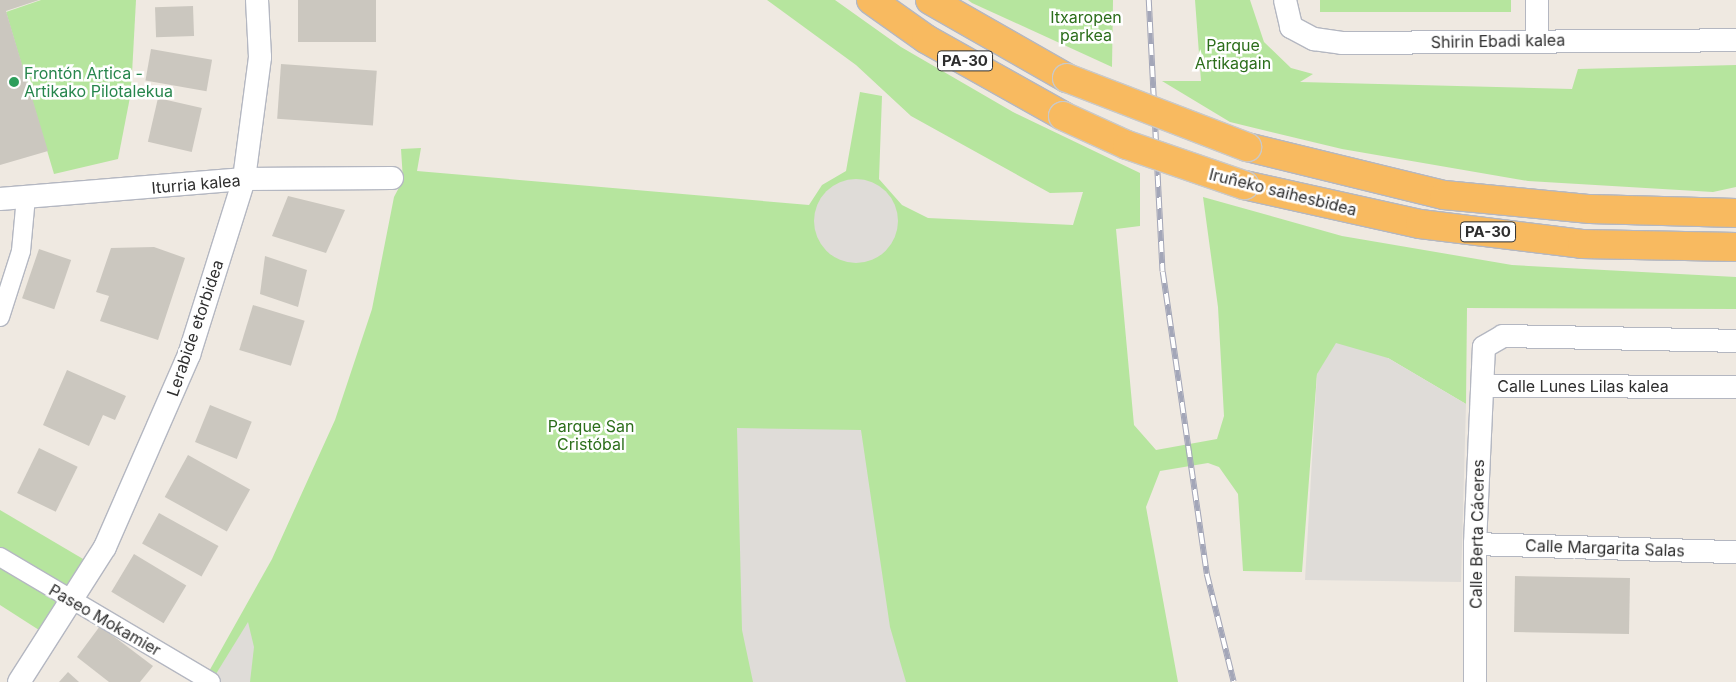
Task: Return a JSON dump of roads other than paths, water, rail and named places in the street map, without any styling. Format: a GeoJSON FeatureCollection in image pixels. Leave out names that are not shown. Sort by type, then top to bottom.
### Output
{"type":"FeatureCollection","features":[{"type":"Feature","properties":{"kind":"highway","name":"Iruñeko saihesbidea"},"geometry":{"type":"LineString","coordinates":[[871,0],[926,39],[1063,116],[1127,145],[1244,185],[1420,224],[1573,243],[1736,247]]}},
{"type":"Feature","properties":{"kind":"highway","name":"Iruñeko saihesbidea"},"geometry":{"type":"LineString","coordinates":[[930,0],[1067,78],[1247,147],[1444,195],[1590,209],[1736,213]]}},
{"type":"Feature","properties":{"kind":"street","name":"Lerabide etorbidea"},"geometry":{"type":"LineString","coordinates":[[19,682],[72,603],[121,513],[189,355],[244,179],[260,57],[256,0]]}},
{"type":"Feature","properties":{"kind":"street","name":"Shirin Ebadi kalea"},"geometry":{"type":"LineString","coordinates":[[1285,0],[1291,27],[1314,39],[1342,43],[1736,40]]}},
{"type":"Feature","properties":{"kind":"street"},"geometry":{"type":"LineString","coordinates":[[1537,0],[1537,41]]}},
{"type":"Feature","properties":{"kind":"street","name":"Iturria kalea"},"geometry":{"type":"LineString","coordinates":[[0,199],[244,179],[392,178]]}},
{"type":"Feature","properties":{"kind":"street"},"geometry":{"type":"LineString","coordinates":[[0,317],[20,251],[26,197]]}},
{"type":"Feature","properties":{"kind":"street","name":"Calle Lunes Lilas kalea"},"geometry":{"type":"LineString","coordinates":[[1736,341],[1503,336],[1484,347],[1483,386],[1736,387]]}},
{"type":"Feature","properties":{"kind":"street","name":"Calle Berta Cáceres"},"geometry":{"type":"LineString","coordinates":[[1475,682],[1475,544],[1483,386]]}},
{"type":"Feature","properties":{"kind":"street","name":"Calle Margarita Salas"},"geometry":{"type":"LineString","coordinates":[[1475,544],[1736,552]]}},
{"type":"Feature","properties":{"kind":"street","name":"Paseo Mokamier"},"geometry":{"type":"LineString","coordinates":[[0,557],[72,603],[211,682]]}},
{"type":"Feature","properties":{"kind":"railway"},"geometry":{"type":"LineString","coordinates":[[1149,0],[1163,272],[1207,574],[1234,682]]}},
{"type":"Feature","properties":{"kind":"place","name":"Frontón Artica - Artikako Pilotalekua"},"geometry":{"type":"Point","coordinates":[14,82]}},
{"type":"Feature","properties":{"kind":"park label","name":"Itxaropen parkea"},"geometry":{"type":"Point","coordinates":[1086,26]}},
{"type":"Feature","properties":{"kind":"park label","name":"Parque Artikagain"},"geometry":{"type":"Point","coordinates":[1233,54]}},
{"type":"Feature","properties":{"kind":"park label","name":"Parque San Cristóbal"},"geometry":{"type":"Point","coordinates":[591,435]}}]}
